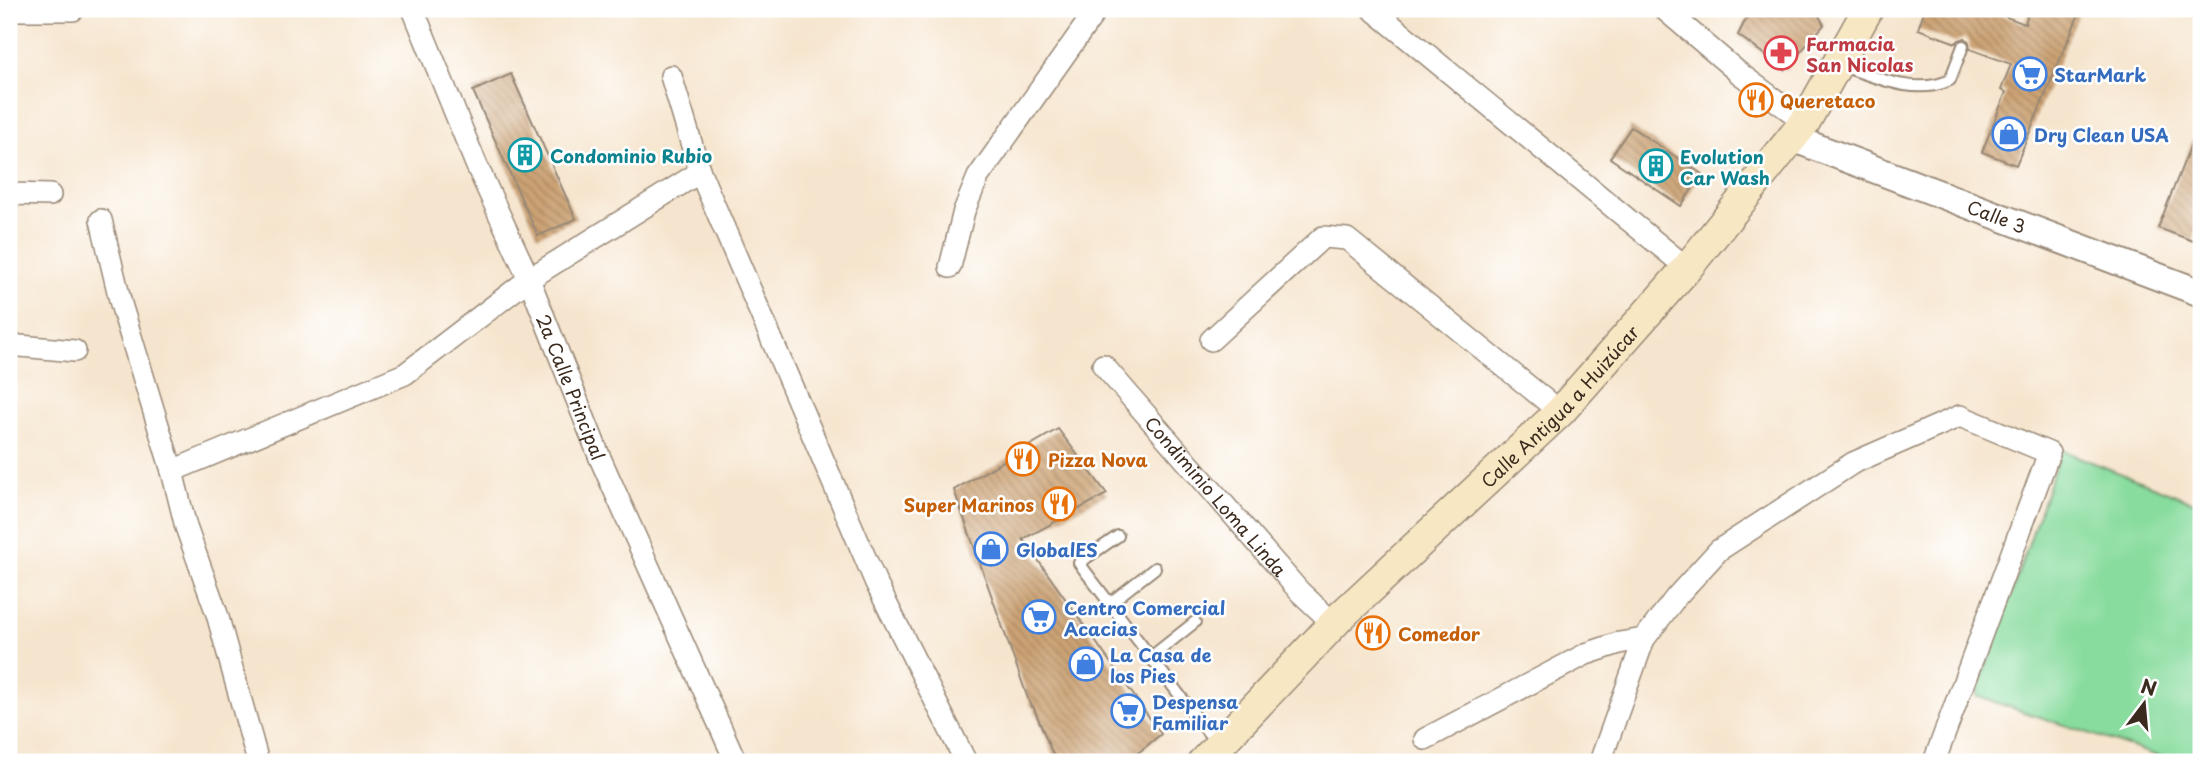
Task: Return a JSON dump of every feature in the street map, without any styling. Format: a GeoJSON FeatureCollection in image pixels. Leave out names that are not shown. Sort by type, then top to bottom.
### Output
{"type":"FeatureCollection","features":[{"type":"Feature","properties":{"kind":"main road","name":"Calle Antigua a Huizúcar"},"geometry":{"type":"LineString","coordinates":[[1208,758],[1333,623],[1560,412],[1687,268],[1798,130],[1868,9]]}},
{"type":"Feature","properties":{"kind":"street","name":"2a Calle Principal"},"geometry":{"type":"LineString","coordinates":[[413,9],[476,164],[529,279],[600,458],[736,762]]}},
{"type":"Feature","properties":{"kind":"street"},"geometry":{"type":"LineString","coordinates":[[950,267],[964,211],[978,177],[1097,9]]}},
{"type":"Feature","properties":{"kind":"street"},"geometry":{"type":"LineString","coordinates":[[1372,9],[1687,268]]}},
{"type":"Feature","properties":{"kind":"street"},"geometry":{"type":"LineString","coordinates":[[1664,9],[1739,73],[1798,130]]}},
{"type":"Feature","properties":{"kind":"street"},"geometry":{"type":"LineString","coordinates":[[9,10],[74,10]]}},
{"type":"Feature","properties":{"kind":"street"},"geometry":{"type":"LineString","coordinates":[[671,76],[700,172],[876,583],[966,762]]}},
{"type":"Feature","properties":{"kind":"street","name":"Calle 3"},"geometry":{"type":"LineString","coordinates":[[1798,130],[2201,293]]}},
{"type":"Feature","properties":{"kind":"street"},"geometry":{"type":"LineString","coordinates":[[172,471],[405,374],[529,279],[700,172]]}},
{"type":"Feature","properties":{"kind":"street"},"geometry":{"type":"LineString","coordinates":[[9,194],[50,195]]}},
{"type":"Feature","properties":{"kind":"street"},"geometry":{"type":"LineString","coordinates":[[101,220],[121,304],[172,471],[186,527],[217,614],[258,762]]}},
{"type":"Feature","properties":{"kind":"street"},"geometry":{"type":"LineString","coordinates":[[1211,340],[1322,237],[1347,239],[1560,412]]}},
{"type":"Feature","properties":{"kind":"street"},"geometry":{"type":"LineString","coordinates":[[9,345],[75,351]]}},
{"type":"Feature","properties":{"kind":"street","name":"Condiminio Loma Linda"},"geometry":{"type":"LineString","coordinates":[[1103,365],[1300,592],[1333,623]]}},
{"type":"Feature","properties":{"kind":"street"},"geometry":{"type":"LineString","coordinates":[[1600,762],[1644,639],[1677,596],[1719,550],[1853,463],[1960,416],[2049,453],[1934,762]]}},
{"type":"Feature","properties":{"kind":"street"},"geometry":{"type":"LineString","coordinates":[[1425,739],[1586,654],[1619,643],[1644,639]]}},
{"type":"Feature","properties":{"kind":"lane"},"geometry":{"type":"LineString","coordinates":[[1836,65],[1907,86],[1928,88],[1950,80],[1963,46]]}},
{"type":"Feature","properties":{"kind":"lane"},"geometry":{"type":"LineString","coordinates":[[1118,536],[1079,563],[1152,657],[1208,758]]}},
{"type":"Feature","properties":{"kind":"lane"},"geometry":{"type":"LineString","coordinates":[[1110,603],[1155,568]]}},
{"type":"Feature","properties":{"kind":"lane"},"geometry":{"type":"LineString","coordinates":[[1152,657],[1195,622]]}},
{"type":"Feature","properties":{"kind":"green space"},"geometry":{"type":"Polygon","coordinates":[[[2061,450],[2201,505],[2201,762],[2176,762],[1976,696],[2061,450]]]}},
{"type":"Feature","properties":{"kind":"building","name":"Farmacia San Nicolas"},"geometry":{"type":"Polygon","coordinates":[[[1751,9],[1815,9],[1824,25],[1785,70],[1738,35],[1751,9]]]}},
{"type":"Feature","properties":{"kind":"building"},"geometry":{"type":"Polygon","coordinates":[[[1925,9],[1985,9],[2025,24],[2029,9],[2081,9],[2016,165],[1982,152],[2006,92],[2001,90],[2011,64],[1970,49],[1965,38],[1956,43],[1918,29],[1925,9]]]}},
{"type":"Feature","properties":{"kind":"building","name":"Condominio Rubio"},"geometry":{"type":"Polygon","coordinates":[[[511,74],[576,219],[538,236],[473,91],[511,74]]]}},
{"type":"Feature","properties":{"kind":"building"},"geometry":{"type":"Polygon","coordinates":[[[2200,121],[2201,221],[2193,241],[2158,228],[2200,121]]]}},
{"type":"Feature","properties":{"kind":"building","name":"Evolution Car Wash"},"geometry":{"type":"Polygon","coordinates":[[[1631,127],[1702,174],[1681,206],[1610,158],[1631,127]]]}},
{"type":"Feature","properties":{"kind":"building","name":"Centro Comercial Acacias"},"geometry":{"type":"Polygon","coordinates":[[[1058,429],[1107,494],[1023,539],[1161,734],[1127,762],[1056,762],[1033,706],[1031,707],[954,490],[1058,429]]]}},
{"type":"Feature","properties":{"kind":"place","name":"Farmacia San Nicolas"},"geometry":{"type":"Point","coordinates":[1781,53]}},
{"type":"Feature","properties":{"kind":"place","name":"StarMark"},"geometry":{"type":"Point","coordinates":[2030,74]}},
{"type":"Feature","properties":{"kind":"place","name":"Queretaco"},"geometry":{"type":"Point","coordinates":[1756,100]}},
{"type":"Feature","properties":{"kind":"place","name":"Dry Clean USA"},"geometry":{"type":"Point","coordinates":[2009,134]}},
{"type":"Feature","properties":{"kind":"place","name":"Condominio Rubio"},"geometry":{"type":"Point","coordinates":[525,155]}},
{"type":"Feature","properties":{"kind":"place","name":"Evolution Car Wash"},"geometry":{"type":"Point","coordinates":[1656,166]}},
{"type":"Feature","properties":{"kind":"place","name":"Pizza Nova"},"geometry":{"type":"Point","coordinates":[1023,459]}},
{"type":"Feature","properties":{"kind":"place","name":"Super Marinos"},"geometry":{"type":"Point","coordinates":[1059,504]}},
{"type":"Feature","properties":{"kind":"place","name":"GlobalES"},"geometry":{"type":"Point","coordinates":[991,549]}},
{"type":"Feature","properties":{"kind":"place","name":"Centro Comercial Acacias"},"geometry":{"type":"Point","coordinates":[1039,617]}},
{"type":"Feature","properties":{"kind":"place","name":"Comedor"},"geometry":{"type":"Point","coordinates":[1373,633]}},
{"type":"Feature","properties":{"kind":"place","name":"La Casa de los Pies"},"geometry":{"type":"Point","coordinates":[1086,664]}},
{"type":"Feature","properties":{"kind":"place","name":"Despensa Familiar"},"geometry":{"type":"Point","coordinates":[1128,711]}}]}
